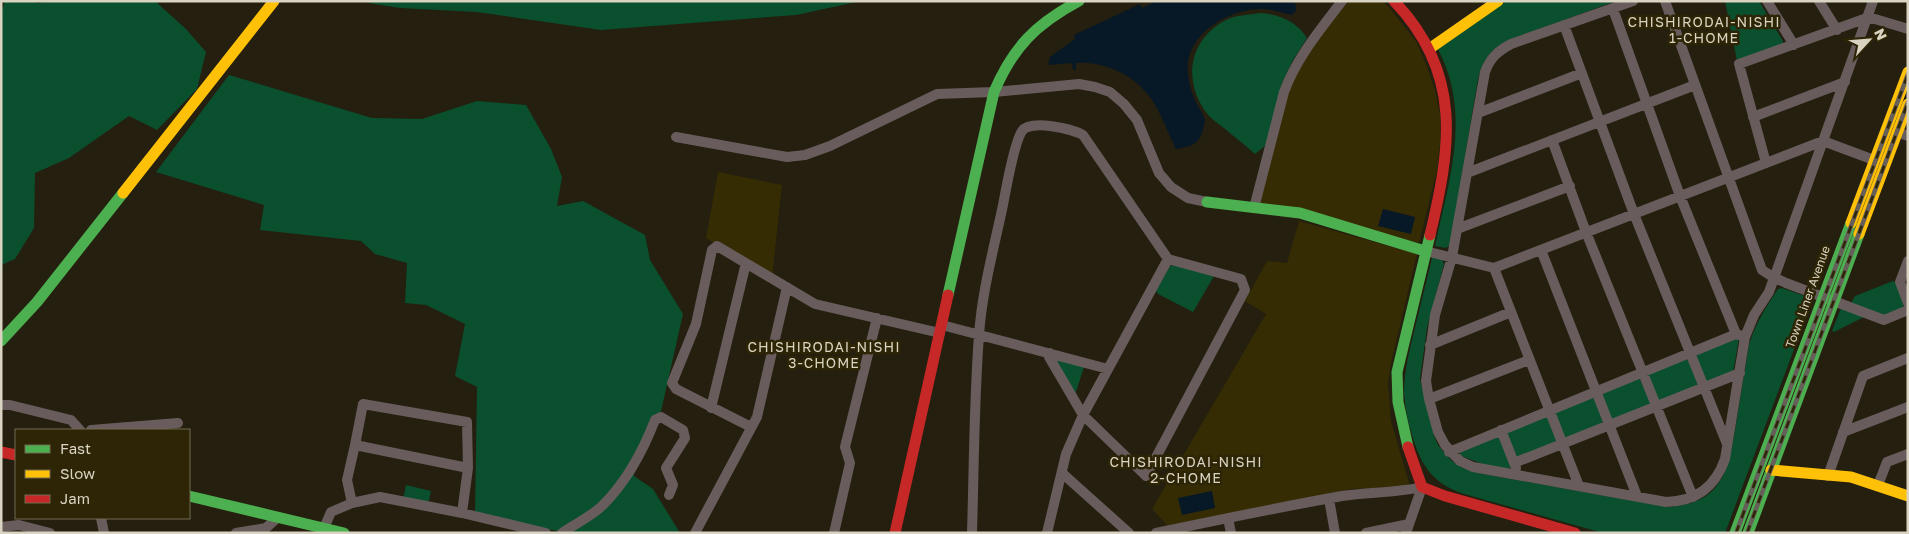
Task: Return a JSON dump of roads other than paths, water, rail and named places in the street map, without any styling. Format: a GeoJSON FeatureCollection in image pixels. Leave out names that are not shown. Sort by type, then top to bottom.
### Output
{"type":"FeatureCollection","features":[{"type":"Feature","properties":{"kind":"street"},"geometry":{"type":"LineString","coordinates":[[1,341],[37,302],[274,1]]}},
{"type":"Feature","properties":{"kind":"street"},"geometry":{"type":"LineString","coordinates":[[1254,208],[1290,75],[1306,48],[1342,1]]}},
{"type":"Feature","properties":{"kind":"street"},"geometry":{"type":"LineString","coordinates":[[1429,49],[1498,1]]}},
{"type":"Feature","properties":{"kind":"street"},"geometry":{"type":"LineString","coordinates":[[1613,9],[1680,196],[1741,336],[1740,373],[1725,459],[1719,475],[1708,487],[1681,502],[1666,502],[1520,476],[1473,466],[1460,461],[1449,452],[1438,432],[1426,380],[1435,315],[1452,257],[1485,72],[1493,57],[1500,50],[1511,44],[1633,1]]}},
{"type":"Feature","properties":{"kind":"street"},"geometry":{"type":"LineString","coordinates":[[1665,1],[1762,270],[1773,277],[1884,320],[1908,310]]}},
{"type":"Feature","properties":{"kind":"street"},"geometry":{"type":"LineString","coordinates":[[1767,1],[1794,44]]}},
{"type":"Feature","properties":{"kind":"street"},"geometry":{"type":"LineString","coordinates":[[1819,1],[1836,30]]}},
{"type":"Feature","properties":{"kind":"street"},"geometry":{"type":"LineString","coordinates":[[1449,452],[1690,353],[1741,336],[1769,292],[1873,1]]}},
{"type":"Feature","properties":{"kind":"street"},"geometry":{"type":"LineString","coordinates":[[895,533],[994,92],[1001,74],[1015,51],[1032,30],[1048,18],[1078,2]]}},
{"type":"Feature","properties":{"kind":"street"},"geometry":{"type":"LineString","coordinates":[[1366,533],[1408,529],[1422,488],[1402,426],[1396,393],[1397,372],[1446,167],[1448,138],[1447,109],[1437,69],[1429,49],[1399,3]]}},
{"type":"Feature","properties":{"kind":"street"},"geometry":{"type":"LineString","coordinates":[[1766,163],[1739,64],[1868,19],[1875,19],[1908,28]]}},
{"type":"Feature","properties":{"kind":"street"},"geometry":{"type":"LineString","coordinates":[[1564,25],[1634,214],[1727,445]]}},
{"type":"Feature","properties":{"kind":"street","name":"Town Liner Avenue"},"geometry":{"type":"LineString","coordinates":[[1736,533],[1908,72]]}},
{"type":"Feature","properties":{"kind":"street"},"geometry":{"type":"LineString","coordinates":[[1478,113],[1582,73]]}},
{"type":"Feature","properties":{"kind":"street"},"geometry":{"type":"LineString","coordinates":[[1753,117],[1845,82]]}},
{"type":"Feature","properties":{"kind":"street"},"geometry":{"type":"LineString","coordinates":[[676,137],[787,157],[805,155],[830,146],[937,94],[994,92],[1079,84],[1110,92],[1124,104],[1137,120],[1159,173],[1171,187],[1188,198],[1254,208],[1300,212],[1426,251],[1494,268],[1823,141],[1874,160]]}},
{"type":"Feature","properties":{"kind":"street"},"geometry":{"type":"LineString","coordinates":[[1467,173],[1695,85]]}},
{"type":"Feature","properties":{"kind":"street","name":"Town Liner Avenue"},"geometry":{"type":"LineString","coordinates":[[1748,533],[1834,301],[1903,134],[1908,104]]}},
{"type":"Feature","properties":{"kind":"street"},"geometry":{"type":"LineString","coordinates":[[972,533],[979,335],[983,297],[1005,191],[1018,142],[1022,130],[1028,126],[1038,125],[1076,131],[1083,135],[1168,260],[1241,279],[1245,290],[1146,476],[1083,415],[1049,357],[1050,354]]}},
{"type":"Feature","properties":{"kind":"street"},"geometry":{"type":"LineString","coordinates":[[1552,140],[1586,232],[1693,497]]}},
{"type":"Feature","properties":{"kind":"street"},"geometry":{"type":"LineString","coordinates":[[1457,229],[1570,186]]}},
{"type":"Feature","properties":{"kind":"street"},"geometry":{"type":"LineString","coordinates":[[750,427],[676,390],[672,383],[696,324],[712,250],[717,246],[815,304],[877,318],[979,335],[1108,368]]}},
{"type":"Feature","properties":{"kind":"street"},"geometry":{"type":"LineString","coordinates":[[1541,250],[1637,496]]}},
{"type":"Feature","properties":{"kind":"street"},"geometry":{"type":"LineString","coordinates":[[1047,533],[1066,454],[1083,415],[1168,260]]}},
{"type":"Feature","properties":{"kind":"street"},"geometry":{"type":"LineString","coordinates":[[1908,261],[1900,282],[1908,303]]}},
{"type":"Feature","properties":{"kind":"street"},"geometry":{"type":"LineString","coordinates":[[712,408],[746,263]]}},
{"type":"Feature","properties":{"kind":"street"},"geometry":{"type":"LineString","coordinates":[[1494,268],[1579,486]]}},
{"type":"Feature","properties":{"kind":"street"},"geometry":{"type":"LineString","coordinates":[[695,533],[757,417],[787,287]]}},
{"type":"Feature","properties":{"kind":"street"},"geometry":{"type":"LineString","coordinates":[[1430,345],[1511,312]]}},
{"type":"Feature","properties":{"kind":"street"},"geometry":{"type":"LineString","coordinates":[[834,533],[850,463],[845,447],[877,318]]}},
{"type":"Feature","properties":{"kind":"street"},"geometry":{"type":"LineString","coordinates":[[1828,476],[1863,376],[1908,358]]}},
{"type":"Feature","properties":{"kind":"street"},"geometry":{"type":"LineString","coordinates":[[1429,399],[1529,360]]}},
{"type":"Feature","properties":{"kind":"street"},"geometry":{"type":"LineString","coordinates":[[1514,463],[1740,373]]}},
{"type":"Feature","properties":{"kind":"street"},"geometry":{"type":"LineString","coordinates":[[352,503],[347,480],[363,404],[468,422],[468,468],[462,513]]}},
{"type":"Feature","properties":{"kind":"street"},"geometry":{"type":"LineString","coordinates":[[1,405],[71,420],[79,429]]}},
{"type":"Feature","properties":{"kind":"street"},"geometry":{"type":"LineString","coordinates":[[1843,432],[1908,407]]}},
{"type":"Feature","properties":{"kind":"street"},"geometry":{"type":"LineString","coordinates":[[562,533],[603,506],[629,473],[645,448],[655,420],[661,417],[682,430],[685,438],[666,468],[673,485],[669,495]]}},
{"type":"Feature","properties":{"kind":"street"},"geometry":{"type":"LineString","coordinates":[[103,429],[178,423]]}},
{"type":"Feature","properties":{"kind":"street"},"geometry":{"type":"LineString","coordinates":[[1501,430],[1520,476]]}},
{"type":"Feature","properties":{"kind":"street"},"geometry":{"type":"LineString","coordinates":[[355,445],[468,468]]}},
{"type":"Feature","properties":{"kind":"street"},"geometry":{"type":"LineString","coordinates":[[1,452],[15,455]]}},
{"type":"Feature","properties":{"kind":"street"},"geometry":{"type":"LineString","coordinates":[[1878,485],[1887,462],[1908,454]]}},
{"type":"Feature","properties":{"kind":"street"},"geometry":{"type":"LineString","coordinates":[[1771,470],[1851,477],[1908,496]]}},
{"type":"Feature","properties":{"kind":"street"},"geometry":{"type":"LineString","coordinates":[[1062,473],[1129,533]]}},
{"type":"Feature","properties":{"kind":"street"},"geometry":{"type":"LineString","coordinates":[[1156,533],[1329,499],[1422,488],[1575,533]]}},
{"type":"Feature","properties":{"kind":"street"},"geometry":{"type":"LineString","coordinates":[[190,496],[344,533]]}},
{"type":"Feature","properties":{"kind":"street"},"geometry":{"type":"LineString","coordinates":[[324,528],[331,512],[352,503],[380,497],[462,513],[546,533]]}},
{"type":"Feature","properties":{"kind":"street"},"geometry":{"type":"LineString","coordinates":[[1329,499],[1335,533]]}},
{"type":"Feature","properties":{"kind":"street"},"geometry":{"type":"LineString","coordinates":[[236,533],[266,528],[278,517]]}},
{"type":"Feature","properties":{"kind":"street"},"geometry":{"type":"LineString","coordinates":[[1228,518],[1231,533]]}},
{"type":"Feature","properties":{"kind":"street"},"geometry":{"type":"LineString","coordinates":[[101,519],[104,533]]}},
{"type":"Feature","properties":{"kind":"street"},"geometry":{"type":"LineString","coordinates":[[1,527],[19,525],[50,533]]}},
{"type":"Feature","properties":{"kind":"water"},"geometry":{"type":"Polygon","coordinates":[[[1157,1],[1293,1],[1296,5],[1296,11],[1292,15],[1261,9],[1235,14],[1210,27],[1200,37],[1188,60],[1188,74],[1192,94],[1205,121],[1202,134],[1196,142],[1176,149],[1154,103],[1144,90],[1130,78],[1113,69],[1094,64],[1076,63],[1076,70],[1073,70],[1072,63],[1048,65],[1050,57],[1075,39],[1074,35],[1140,4],[1142,8],[1157,1]]]}},
{"type":"Feature","properties":{"kind":"water"},"geometry":{"type":"Polygon","coordinates":[[[1383,209],[1415,217],[1411,234],[1378,226],[1383,209]]]}},
{"type":"Feature","properties":{"kind":"water"},"geometry":{"type":"Polygon","coordinates":[[[1212,491],[1215,508],[1182,515],[1178,498],[1212,491]]]}},
{"type":"Feature","properties":{"kind":"railway"},"geometry":{"type":"LineString","coordinates":[[1736,533],[1908,74]]}},
{"type":"Feature","properties":{"kind":"railway"},"geometry":{"type":"LineString","coordinates":[[1747,533],[1908,102]]}},
{"type":"Feature","properties":{"kind":"district","name":"CHISHIRODAI-NISHI 1-CHOME"},"geometry":{"type":"Point","coordinates":[1704,30]}},
{"type":"Feature","properties":{"kind":"district","name":"CHISHIRODAI-NISHI 3-CHOME"},"geometry":{"type":"Point","coordinates":[824,356]}},
{"type":"Feature","properties":{"kind":"district","name":"CHISHIRODAI-NISHI 2-CHOME"},"geometry":{"type":"Point","coordinates":[1186,470]}}]}
